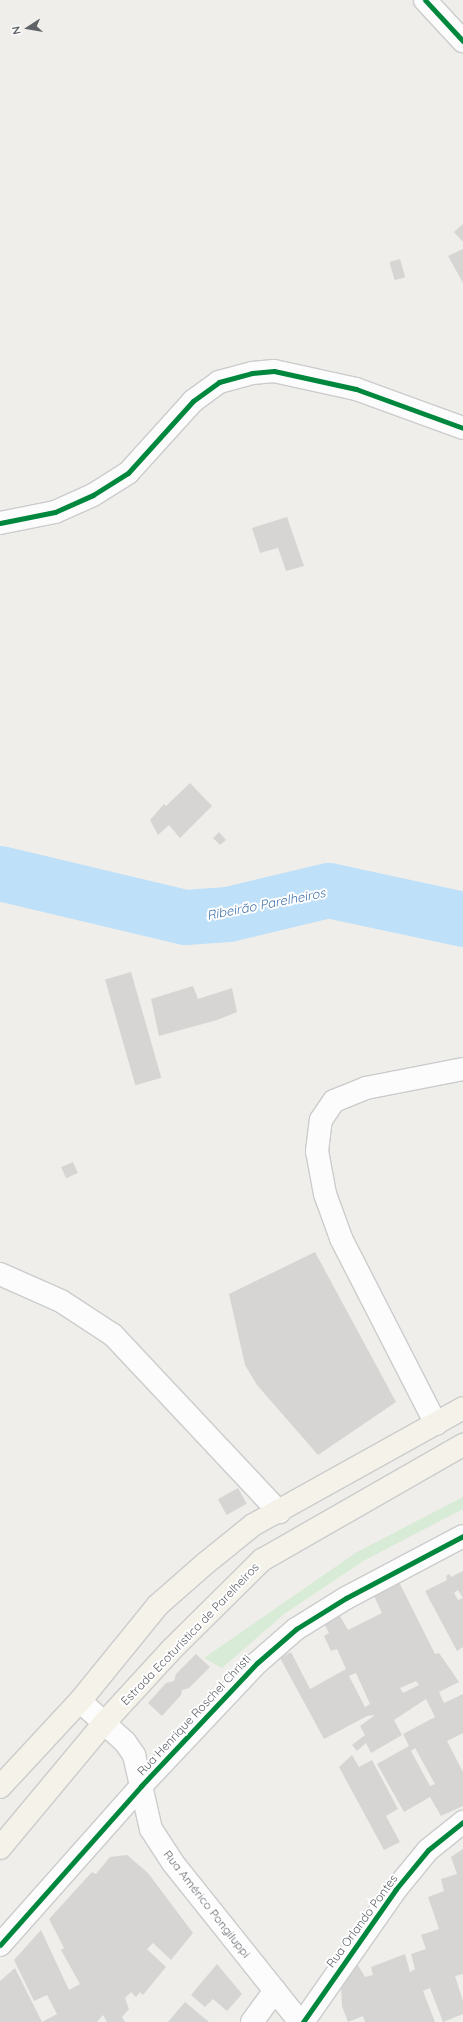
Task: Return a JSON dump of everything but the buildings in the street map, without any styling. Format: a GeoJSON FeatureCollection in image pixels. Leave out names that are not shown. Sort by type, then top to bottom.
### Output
{"type":"FeatureCollection","features":[{"type":"Feature","properties":{"kind":"main road"},"geometry":{"type":"LineString","coordinates":[[0,1787],[80,1701],[158,1605],[253,1526],[463,1408]]}},
{"type":"Feature","properties":{"kind":"main road","name":"Estrada Ecoturistica de Parelheiros"},"geometry":{"type":"LineString","coordinates":[[0,1848],[104,1723],[172,1649],[262,1560],[463,1445]]}},
{"type":"Feature","properties":{"kind":"street"},"geometry":{"type":"LineString","coordinates":[[425,0],[463,41]]}},
{"type":"Feature","properties":{"kind":"street"},"geometry":{"type":"LineString","coordinates":[[0,523],[55,512],[93,495],[128,473],[193,401],[219,382],[252,373],[274,371],[356,389],[463,428]]}},
{"type":"Feature","properties":{"kind":"street"},"geometry":{"type":"LineString","coordinates":[[436,1424],[341,1238],[325,1194],[317,1151],[321,1120],[334,1101],[366,1088],[463,1069]]}},
{"type":"Feature","properties":{"kind":"street"},"geometry":{"type":"LineString","coordinates":[[0,1274],[62,1301],[113,1335],[167,1390],[279,1512]]}},
{"type":"Feature","properties":{"kind":"street","name":"Rua Henrique Roschel Christi"},"geometry":{"type":"LineString","coordinates":[[0,1945],[141,1786],[257,1663],[296,1629],[346,1598],[463,1536]]}},
{"type":"Feature","properties":{"kind":"street","name":"Rua Américo Pongiluppi"},"geometry":{"type":"LineString","coordinates":[[80,1701],[125,1742],[134,1755],[151,1829],[173,1863],[300,2022]]}},
{"type":"Feature","properties":{"kind":"street","name":"Rua Orlando Pontes"},"geometry":{"type":"LineString","coordinates":[[303,2022],[396,1889],[423,1856],[463,1822]]}},
{"type":"Feature","properties":{"kind":"street"},"geometry":{"type":"LineString","coordinates":[[252,2022],[275,1990]]}},
{"type":"Feature","properties":{"kind":"green space"},"geometry":{"type":"Polygon","coordinates":[[[463,1497],[463,1509],[365,1560],[284,1614],[222,1668],[204,1658],[357,1552],[463,1497]]]}},
{"type":"Feature","properties":{"kind":"waterway","name":"Ribeirão Parelheiros"},"geometry":{"type":"LineString","coordinates":[[0,873],[185,917],[228,914],[328,890],[463,919]]}},
{"type":"Feature","properties":{"kind":"cycle path"},"geometry":{"type":"LineString","coordinates":[[425,0],[463,41]]}},
{"type":"Feature","properties":{"kind":"cycle path"},"geometry":{"type":"LineString","coordinates":[[0,523],[55,512],[93,495],[128,473],[193,401],[219,382],[252,373],[274,371],[356,389],[463,428]]}},
{"type":"Feature","properties":{"kind":"cycle path"},"geometry":{"type":"LineString","coordinates":[[0,1945],[141,1786],[257,1663],[296,1629],[346,1598],[463,1536]]}},
{"type":"Feature","properties":{"kind":"cycle path"},"geometry":{"type":"LineString","coordinates":[[303,2022],[396,1889],[428,1850],[463,1822]]}}]}
